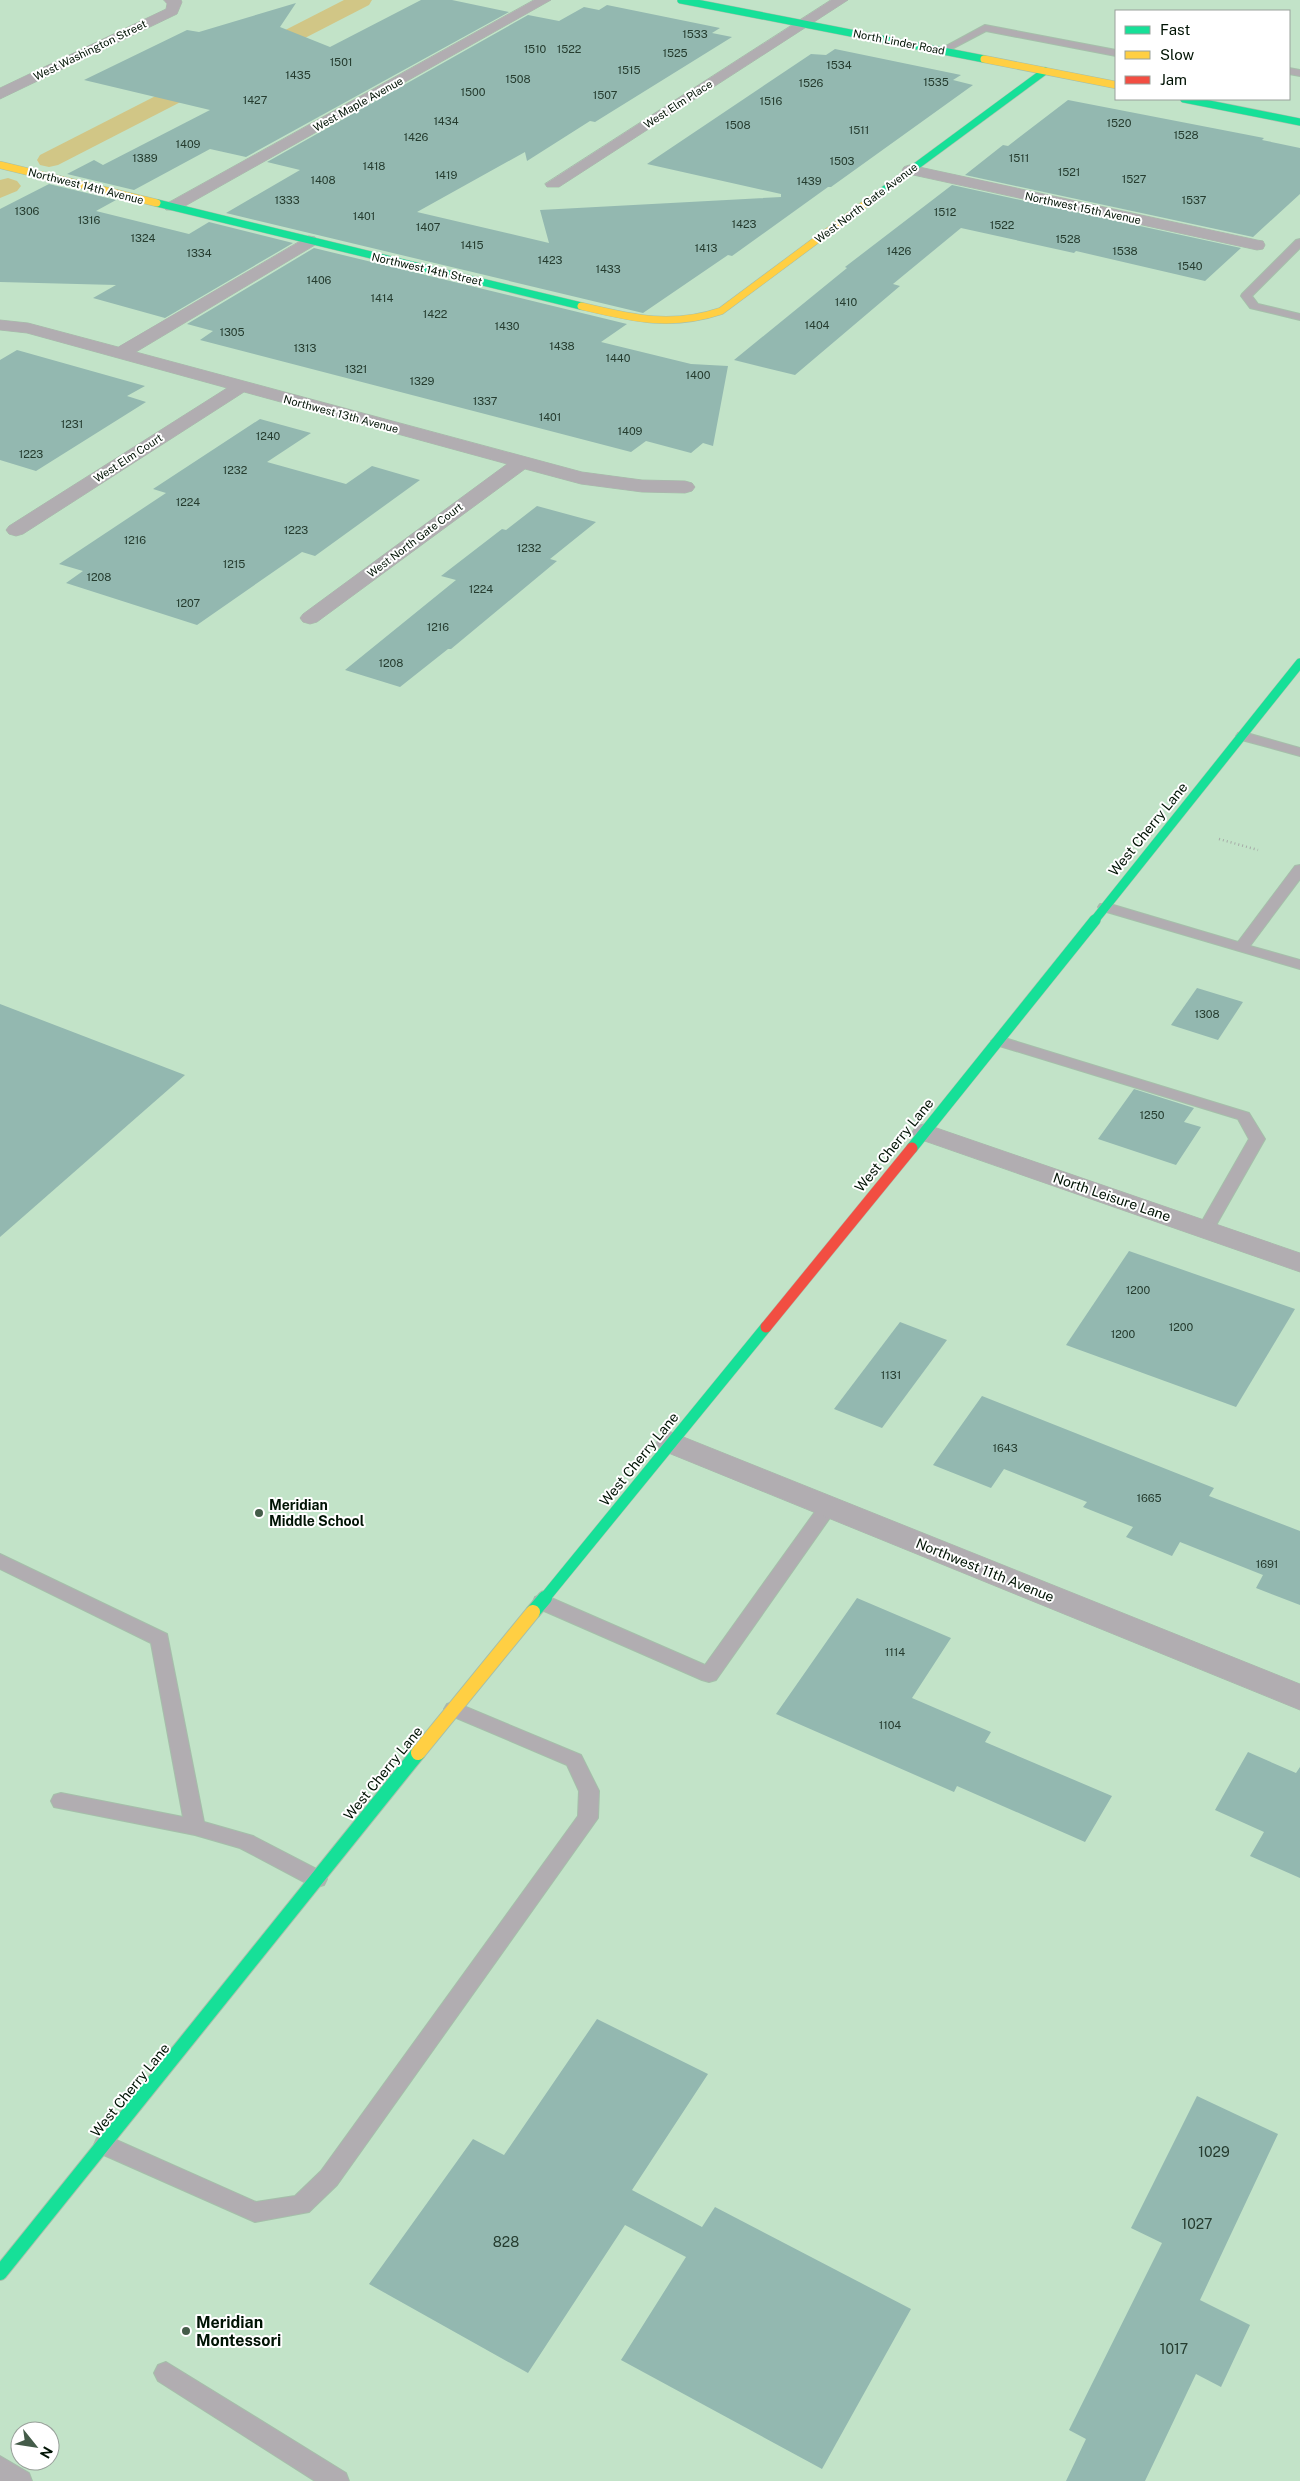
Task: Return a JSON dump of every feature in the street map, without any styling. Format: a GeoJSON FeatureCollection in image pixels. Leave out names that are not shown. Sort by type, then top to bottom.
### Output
{"type":"FeatureCollection","features":[{"type":"Feature","properties":{"kind":"main road","name":"North Linder Road"},"geometry":{"type":"LineString","coordinates":[[682,0],[1115,85]]}},
{"type":"Feature","properties":{"kind":"main road","name":"West North Gate Avenue"},"geometry":{"type":"LineString","coordinates":[[683,323],[703,319],[721,311],[1045,71]]}},
{"type":"Feature","properties":{"kind":"main road"},"geometry":{"type":"LineString","coordinates":[[1191,100],[1300,122]]}},
{"type":"Feature","properties":{"kind":"main road","name":"Northwest 14th Avenue"},"geometry":{"type":"LineString","coordinates":[[0,165],[172,207]]}},
{"type":"Feature","properties":{"kind":"main road","name":"Northwest 14th Street"},"geometry":{"type":"LineString","coordinates":[[172,207],[645,321],[683,323]]}},
{"type":"Feature","properties":{"kind":"main road","name":"West Cherry Lane"},"geometry":{"type":"LineString","coordinates":[[0,2273],[105,2145],[454,1709],[925,1132],[1300,663]]}},
{"type":"Feature","properties":{"kind":"street","name":"West Maple Avenue"},"geometry":{"type":"LineString","coordinates":[[172,207],[544,0]]}},
{"type":"Feature","properties":{"kind":"street","name":"West Elm Place"},"geometry":{"type":"LineString","coordinates":[[553,184],[841,0]]}},
{"type":"Feature","properties":{"kind":"street","name":"West Washington Street"},"geometry":{"type":"LineString","coordinates":[[1,93],[172,11],[173,1]]}},
{"type":"Feature","properties":{"kind":"street","name":"Northwest 15th Avenue"},"geometry":{"type":"LineString","coordinates":[[910,170],[1256,245]]}},
{"type":"Feature","properties":{"kind":"street"},"geometry":{"type":"LineString","coordinates":[[119,354],[309,241]]}},
{"type":"Feature","properties":{"kind":"street","name":"Northwest 13th Avenue"},"geometry":{"type":"LineString","coordinates":[[0,326],[28,328],[581,478],[642,486],[686,487]]}},
{"type":"Feature","properties":{"kind":"street","name":"West Elm Court"},"geometry":{"type":"LineString","coordinates":[[16,530],[240,387]]}},
{"type":"Feature","properties":{"kind":"street","name":"West North Gate Court"},"geometry":{"type":"LineString","coordinates":[[310,618],[520,462]]}},
{"type":"Feature","properties":{"kind":"street","name":"North Leisure Lane"},"geometry":{"type":"LineString","coordinates":[[925,1132],[1300,1262]]}},
{"type":"Feature","properties":{"kind":"street","name":"Northwest 11th Avenue"},"geometry":{"type":"LineString","coordinates":[[671,1443],[1300,1697]]}},
{"type":"Feature","properties":{"kind":"lane"},"geometry":{"type":"LineString","coordinates":[[941,51],[985,28],[1115,53]]}},
{"type":"Feature","properties":{"kind":"lane"},"geometry":{"type":"LineString","coordinates":[[1300,242],[1246,296],[1254,306],[1300,317]]}},
{"type":"Feature","properties":{"kind":"lane"},"geometry":{"type":"LineString","coordinates":[[1243,736],[1300,752]]}},
{"type":"Feature","properties":{"kind":"lane"},"geometry":{"type":"LineString","coordinates":[[1241,948],[1299,871]]}},
{"type":"Feature","properties":{"kind":"lane"},"geometry":{"type":"LineString","coordinates":[[1105,907],[1300,966]]}},
{"type":"Feature","properties":{"kind":"lane"},"geometry":{"type":"LineString","coordinates":[[998,1041],[1244,1116],[1257,1139],[1205,1230]]}},
{"type":"Feature","properties":{"kind":"lane"},"geometry":{"type":"LineString","coordinates":[[542,1602],[709,1675],[828,1507]]}},
{"type":"Feature","properties":{"kind":"lane"},"geometry":{"type":"LineString","coordinates":[[0,1560],[160,1639],[195,1827]]}},
{"type":"Feature","properties":{"kind":"lane"},"geometry":{"type":"LineString","coordinates":[[105,2145],[255,2212],[301,2205],[329,2178],[588,1818],[589,1791],[574,1760],[454,1709]]}},
{"type":"Feature","properties":{"kind":"lane"},"geometry":{"type":"LineString","coordinates":[[62,1801],[195,1827],[246,1842],[317,1880]]}},
{"type":"Feature","properties":{"kind":"lane"},"geometry":{"type":"LineString","coordinates":[[166,2373],[337,2481]]}},
{"type":"Feature","properties":{"kind":"lane"},"geometry":{"type":"LineString","coordinates":[[0,2468],[20,2481]]}},
{"type":"Feature","properties":{"kind":"path"},"geometry":{"type":"LineString","coordinates":[[1219,839],[1258,850]]}},
{"type":"Feature","properties":{"kind":"building"},"geometry":{"type":"Polygon","coordinates":[[[421,0],[452,0],[509,12],[246,157],[210,149],[134,190],[67,174],[94,160],[103,165],[210,110],[84,80],[187,30],[199,32],[296,3],[280,27],[330,47],[421,0]]]}},
{"type":"Feature","properties":{"kind":"building"},"geometry":{"type":"Polygon","coordinates":[[[607,5],[720,28],[712,33],[732,37],[595,122],[590,121],[527,161],[525,152],[417,212],[549,243],[540,210],[781,197],[781,194],[647,164],[811,54],[826,55],[835,49],[961,75],[953,80],[973,85],[732,256],[728,255],[643,313],[226,213],[300,170],[267,162],[528,15],[559,21],[584,7],[599,10],[607,5]]]}},
{"type":"Feature","properties":{"kind":"building"},"geometry":{"type":"Polygon","coordinates":[[[1068,100],[1264,138],[1262,140],[1300,148],[1300,194],[1253,237],[965,175],[1003,145],[1008,146],[1068,100]]]}},
{"type":"Feature","properties":{"kind":"building"},"geometry":{"type":"Polygon","coordinates":[[[49,184],[116,200],[96,211],[189,234],[209,222],[293,243],[165,318],[93,298],[116,285],[0,282],[0,209],[49,184]]]}},
{"type":"Feature","properties":{"kind":"building"},"geometry":{"type":"Polygon","coordinates":[[[952,185],[1241,248],[1205,281],[1076,251],[1074,253],[961,228],[893,284],[900,286],[795,375],[734,360],[847,268],[845,267],[952,185]]]}},
{"type":"Feature","properties":{"kind":"building"},"geometry":{"type":"Polygon","coordinates":[[[314,248],[627,324],[601,342],[691,364],[728,366],[713,446],[703,443],[691,453],[646,441],[631,452],[200,340],[213,331],[187,324],[314,248]]]}},
{"type":"Feature","properties":{"kind":"building"},"geometry":{"type":"Polygon","coordinates":[[[17,350],[145,386],[127,396],[146,402],[36,471],[0,460],[0,360],[17,350]]]}},
{"type":"Feature","properties":{"kind":"building"},"geometry":{"type":"Polygon","coordinates":[[[260,419],[311,433],[267,462],[346,484],[372,466],[420,480],[315,556],[302,552],[197,625],[66,583],[83,571],[59,564],[166,493],[153,489],[260,419]]]}},
{"type":"Feature","properties":{"kind":"building"},"geometry":{"type":"Polygon","coordinates":[[[537,506],[596,522],[550,559],[557,561],[451,649],[448,649],[400,687],[345,670],[456,580],[441,576],[502,529],[506,530],[537,506]]]}},
{"type":"Feature","properties":{"kind":"building"},"geometry":{"type":"Polygon","coordinates":[[[1197,988],[1243,1002],[1218,1040],[1171,1025],[1197,988]]]}},
{"type":"Feature","properties":{"kind":"building"},"geometry":{"type":"Polygon","coordinates":[[[0,1004],[185,1075],[0,1237],[0,1004]]]}},
{"type":"Feature","properties":{"kind":"building"},"geometry":{"type":"Polygon","coordinates":[[[1134,1089],[1194,1108],[1184,1122],[1201,1127],[1176,1165],[1098,1139],[1134,1089]]]}},
{"type":"Feature","properties":{"kind":"building"},"geometry":{"type":"Polygon","coordinates":[[[1129,1251],[1295,1309],[1236,1407],[1066,1345],[1129,1251]]]}},
{"type":"Feature","properties":{"kind":"building"},"geometry":{"type":"Polygon","coordinates":[[[900,1322],[947,1340],[882,1428],[834,1409],[900,1322]]]}},
{"type":"Feature","properties":{"kind":"building"},"geometry":{"type":"Polygon","coordinates":[[[982,1396],[1214,1488],[1209,1496],[1300,1531],[1300,1605],[1256,1588],[1263,1575],[1180,1542],[1172,1556],[1126,1537],[1133,1527],[1083,1507],[1087,1502],[1004,1469],[991,1488],[933,1465],[982,1396]]]}},
{"type":"Feature","properties":{"kind":"building"},"geometry":{"type":"Polygon","coordinates":[[[857,1598],[951,1638],[912,1698],[991,1732],[985,1742],[1112,1796],[1085,1842],[957,1786],[954,1792],[776,1714],[857,1598]]]}},
{"type":"Feature","properties":{"kind":"building"},"geometry":{"type":"Polygon","coordinates":[[[1248,1752],[1296,1773],[1300,1767],[1300,1878],[1250,1856],[1264,1832],[1215,1810],[1248,1752]]]}},
{"type":"Feature","properties":{"kind":"building"},"geometry":{"type":"Polygon","coordinates":[[[597,2019],[708,2074],[632,2190],[702,2227],[715,2207],[911,2309],[822,2469],[621,2360],[686,2257],[625,2225],[528,2373],[369,2284],[473,2139],[504,2155],[597,2019]]]}},
{"type":"Feature","properties":{"kind":"building"},"geometry":{"type":"Polygon","coordinates":[[[1197,2096],[1278,2134],[1200,2300],[1250,2325],[1221,2387],[1196,2374],[1145,2481],[1066,2481],[1086,2439],[1069,2430],[1162,2243],[1131,2228],[1197,2096]]]}},
{"type":"Feature","properties":{"kind":"waterway"},"geometry":{"type":"LineString","coordinates":[[49,160],[361,0]]}},
{"type":"Feature","properties":{"kind":"waterway"},"geometry":{"type":"LineString","coordinates":[[0,190],[8,186]]}},
{"type":"Feature","properties":{"kind":"traffic: fast"},"geometry":{"type":"LineString","coordinates":[[681,0],[984,59]]}},
{"type":"Feature","properties":{"kind":"traffic: fast"},"geometry":{"type":"LineString","coordinates":[[873,198],[1045,71]]}},
{"type":"Feature","properties":{"kind":"traffic: fast"},"geometry":{"type":"LineString","coordinates":[[1189,100],[1300,122]]}},
{"type":"Feature","properties":{"kind":"traffic: fast"},"geometry":{"type":"LineString","coordinates":[[157,203],[581,306]]}},
{"type":"Feature","properties":{"kind":"traffic: fast"},"geometry":{"type":"LineString","coordinates":[[912,1148],[1300,663]]}},
{"type":"Feature","properties":{"kind":"traffic: fast"},"geometry":{"type":"LineString","coordinates":[[533,1612],[766,1327]]}},
{"type":"Feature","properties":{"kind":"traffic: fast"},"geometry":{"type":"LineString","coordinates":[[0,2273],[418,1753]]}},
{"type":"Feature","properties":{"kind":"traffic: slow"},"geometry":{"type":"LineString","coordinates":[[984,59],[1115,85]]}},
{"type":"Feature","properties":{"kind":"traffic: slow"},"geometry":{"type":"LineString","coordinates":[[0,165],[157,203]]}},
{"type":"Feature","properties":{"kind":"traffic: slow"},"geometry":{"type":"LineString","coordinates":[[581,306],[651,321],[685,320],[721,311],[873,198]]}},
{"type":"Feature","properties":{"kind":"traffic: slow"},"geometry":{"type":"LineString","coordinates":[[418,1753],[533,1612]]}},
{"type":"Feature","properties":{"kind":"traffic: jam"},"geometry":{"type":"LineString","coordinates":[[766,1327],[912,1148]]}},
{"type":"Feature","properties":{"kind":"place","name":"Meridian Middle School"},"geometry":{"type":"Point","coordinates":[259,1513]}},
{"type":"Feature","properties":{"kind":"place","name":"Meridian Montessori"},"geometry":{"type":"Point","coordinates":[186,2331]}}]}
